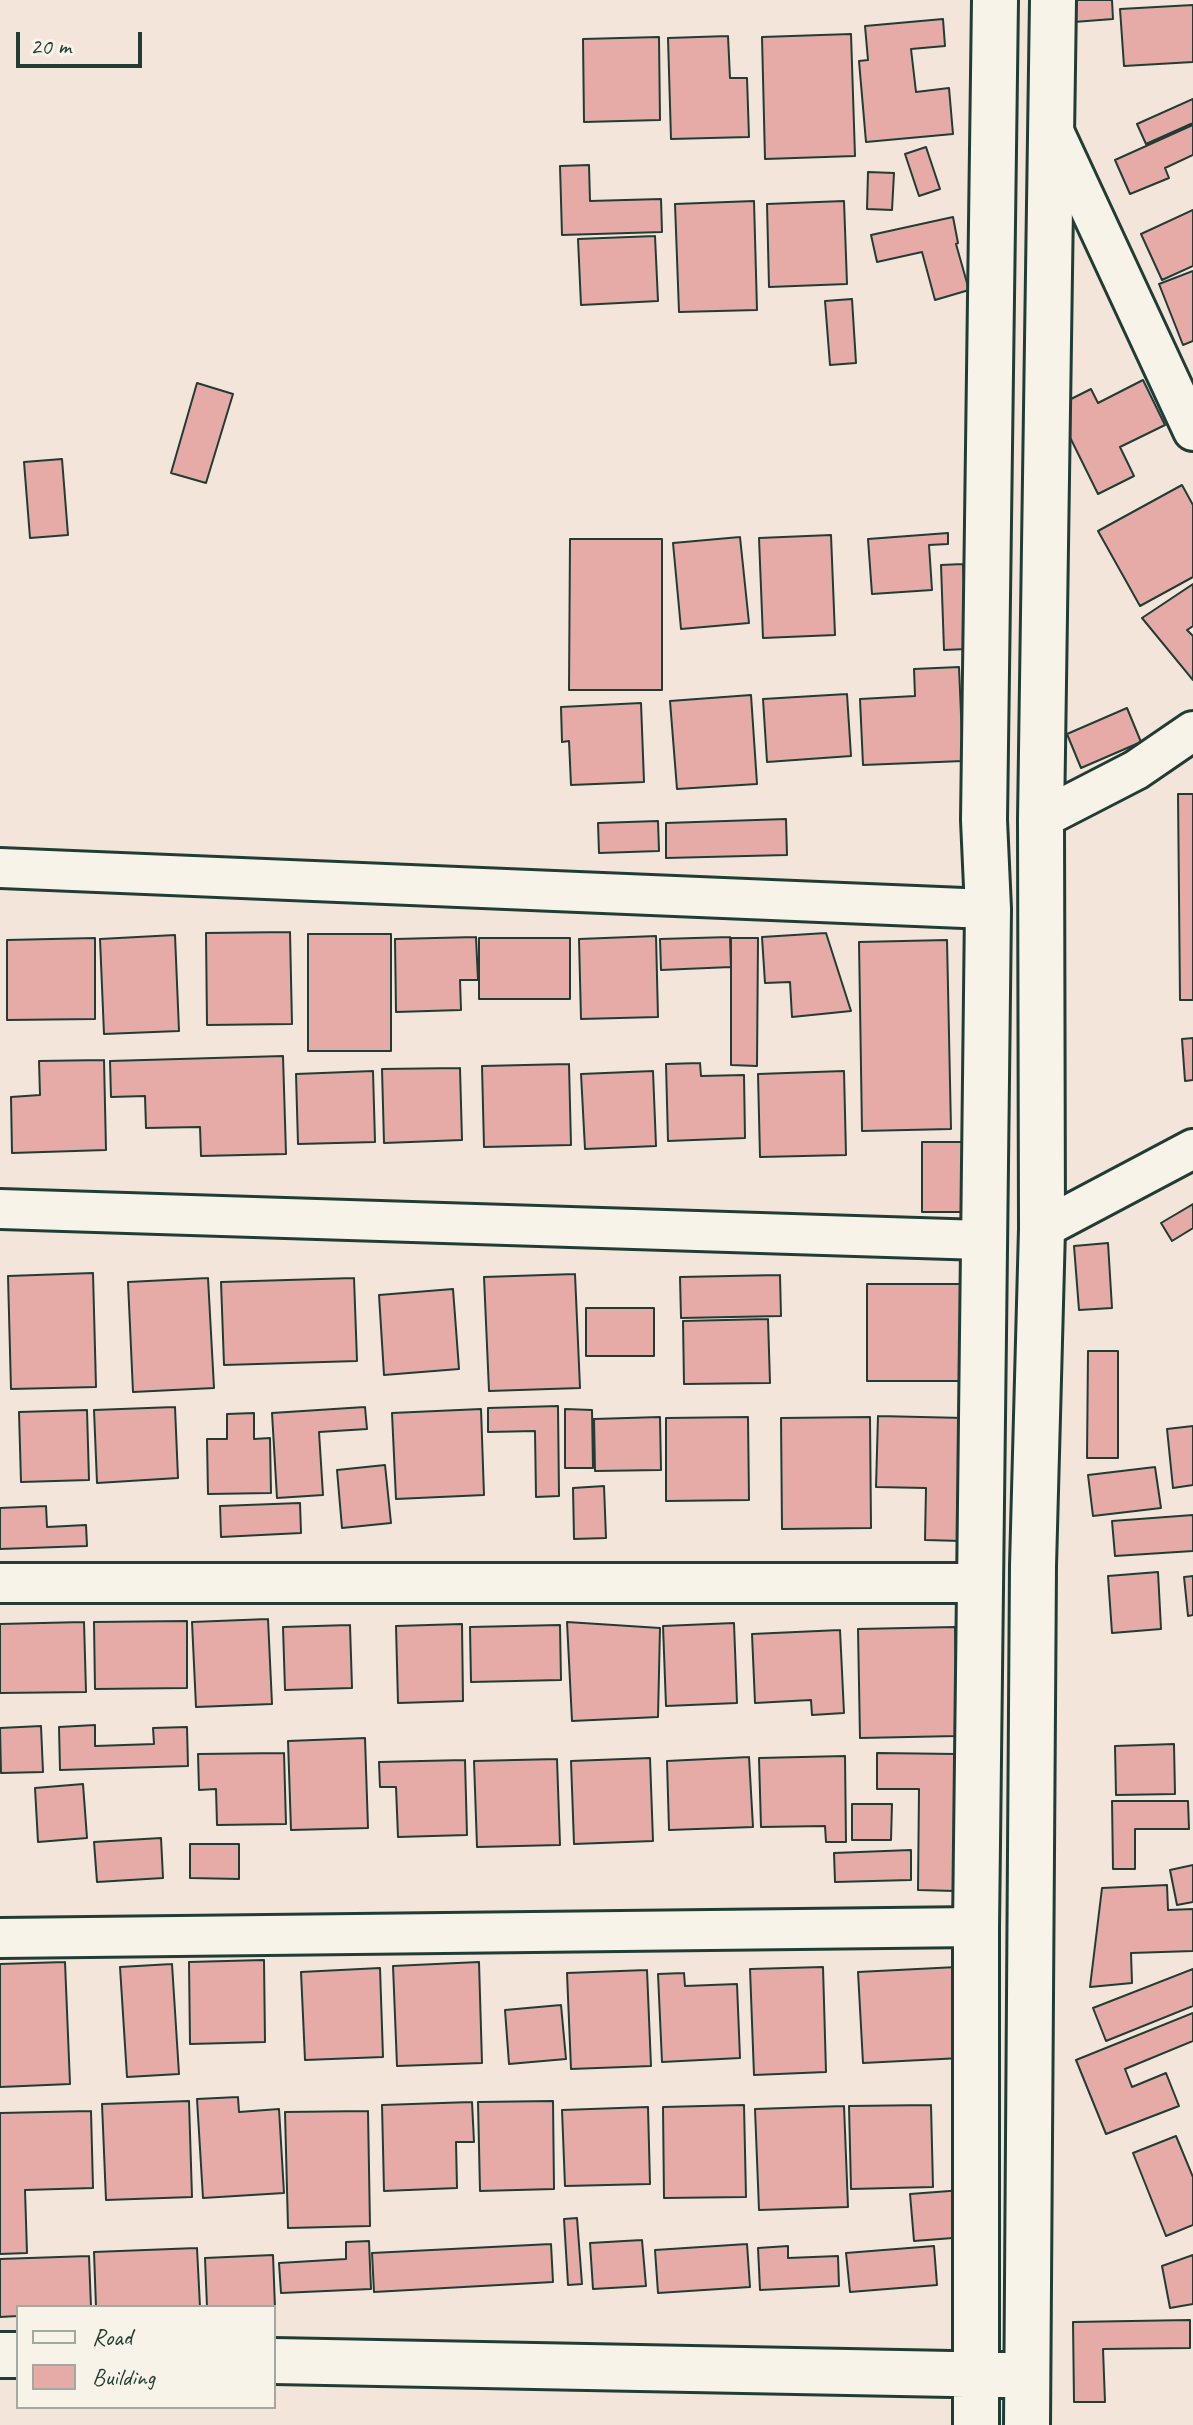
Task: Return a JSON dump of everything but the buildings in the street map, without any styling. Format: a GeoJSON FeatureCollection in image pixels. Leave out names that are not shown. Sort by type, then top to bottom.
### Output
{"type":"FeatureCollection","features":[{"type":"Feature","properties":{"kind":"main road"},"geometry":{"type":"LineString","coordinates":[[976,2425],[976,1927],[988,909],[984,820],[995,0]]}},
{"type":"Feature","properties":{"kind":"main road"},"geometry":{"type":"LineString","coordinates":[[1027,2425],[1033,1566],[1042,1229],[1041,819],[1053,0]]}},
{"type":"Feature","properties":{"kind":"main road"},"geometry":{"type":"LineString","coordinates":[[995,68],[1052,72]]}},
{"type":"Feature","properties":{"kind":"main road"},"geometry":{"type":"LineString","coordinates":[[993,177],[1050,180]]}},
{"type":"Feature","properties":{"kind":"main road"},"geometry":{"type":"LineString","coordinates":[[276,2361],[974,2376],[1027,2374]]}},
{"type":"Feature","properties":{"kind":"street"},"geometry":{"type":"LineString","coordinates":[[1051,125],[1193,431]]}},
{"type":"Feature","properties":{"kind":"street"},"geometry":{"type":"LineString","coordinates":[[1041,819],[1136,770],[1193,731]]}},
{"type":"Feature","properties":{"kind":"street"},"geometry":{"type":"LineString","coordinates":[[0,868],[988,909]]}},
{"type":"Feature","properties":{"kind":"street"},"geometry":{"type":"LineString","coordinates":[[1042,1229],[1193,1149]]}},
{"type":"Feature","properties":{"kind":"street"},"geometry":{"type":"LineString","coordinates":[[0,1209],[982,1240]]}},
{"type":"Feature","properties":{"kind":"street"},"geometry":{"type":"LineString","coordinates":[[0,1583],[982,1583]]}},
{"type":"Feature","properties":{"kind":"street"},"geometry":{"type":"LineString","coordinates":[[0,1938],[976,1927]]}}]}
